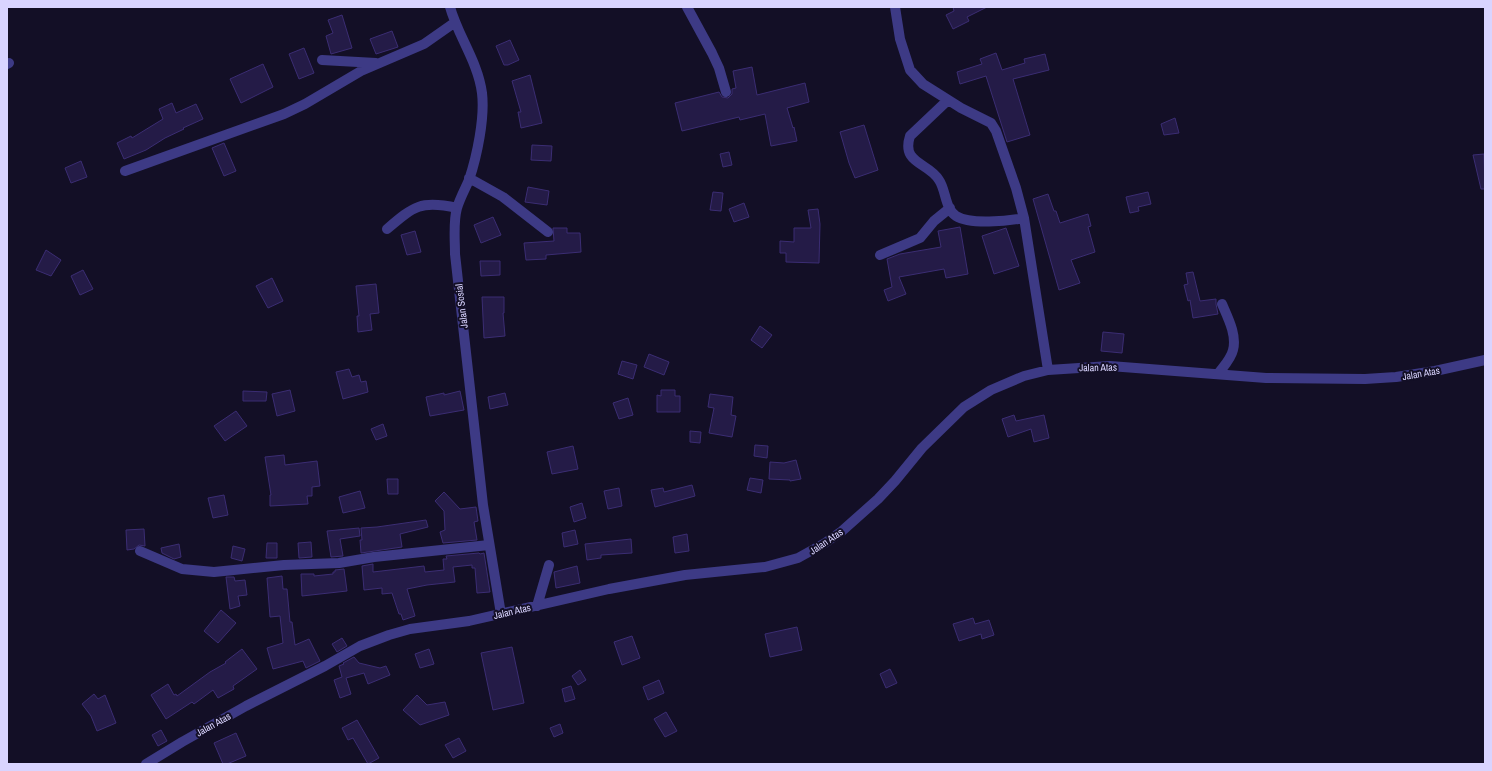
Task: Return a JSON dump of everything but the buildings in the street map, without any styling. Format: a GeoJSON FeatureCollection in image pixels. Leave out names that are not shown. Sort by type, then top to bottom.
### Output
{"type":"FeatureCollection","features":[{"type":"Feature","properties":{"kind":"street","name":"Jalan Sosial"},"geometry":{"type":"LineString","coordinates":[[450,7],[454,23],[478,75],[482,92],[482,106],[477,148],[469,178],[457,208],[455,219],[455,254],[483,505],[501,614]]}},
{"type":"Feature","properties":{"kind":"street"},"geometry":{"type":"LineString","coordinates":[[687,7],[719,68],[726,92]]}},
{"type":"Feature","properties":{"kind":"street"},"geometry":{"type":"LineString","coordinates":[[895,7],[900,39],[910,70],[923,84],[948,100],[991,123],[996,131],[1012,176],[1024,218],[1048,370]]}},
{"type":"Feature","properties":{"kind":"street"},"geometry":{"type":"LineString","coordinates":[[125,171],[284,114],[305,104],[361,71],[424,44],[454,23]]}},
{"type":"Feature","properties":{"kind":"street"},"geometry":{"type":"LineString","coordinates":[[322,60],[378,63]]}},
{"type":"Feature","properties":{"kind":"street"},"geometry":{"type":"LineString","coordinates":[[948,100],[910,136],[908,148],[910,154],[914,160],[935,174],[940,180],[950,208],[957,217],[965,219],[999,221],[1024,218]]}},
{"type":"Feature","properties":{"kind":"street"},"geometry":{"type":"LineString","coordinates":[[469,178],[503,197],[548,232]]}},
{"type":"Feature","properties":{"kind":"street"},"geometry":{"type":"LineString","coordinates":[[388,229],[407,212],[419,206],[433,204],[457,208]]}},
{"type":"Feature","properties":{"kind":"street"},"geometry":{"type":"LineString","coordinates":[[880,255],[920,238],[934,221],[950,208]]}},
{"type":"Feature","properties":{"kind":"street"},"geometry":{"type":"LineString","coordinates":[[1218,374],[1233,351],[1234,341],[1231,327],[1222,304]]}},
{"type":"Feature","properties":{"kind":"street","name":"Jalan Atas"},"geometry":{"type":"LineString","coordinates":[[152,762],[246,706],[325,666],[360,646],[389,634],[410,629],[469,621],[537,606],[559,599],[664,579],[710,572],[765,567],[787,562],[804,555],[831,539],[878,499],[922,448],[964,407],[977,398],[1004,384],[1024,376],[1048,370],[1110,366],[1266,378],[1365,379],[1396,377],[1435,371],[1485,360]]}},
{"type":"Feature","properties":{"kind":"street"},"geometry":{"type":"LineString","coordinates":[[140,551],[182,569],[214,572],[284,565],[340,563],[374,557],[489,545]]}},
{"type":"Feature","properties":{"kind":"street"},"geometry":{"type":"LineString","coordinates":[[537,606],[549,565]]}}]}
